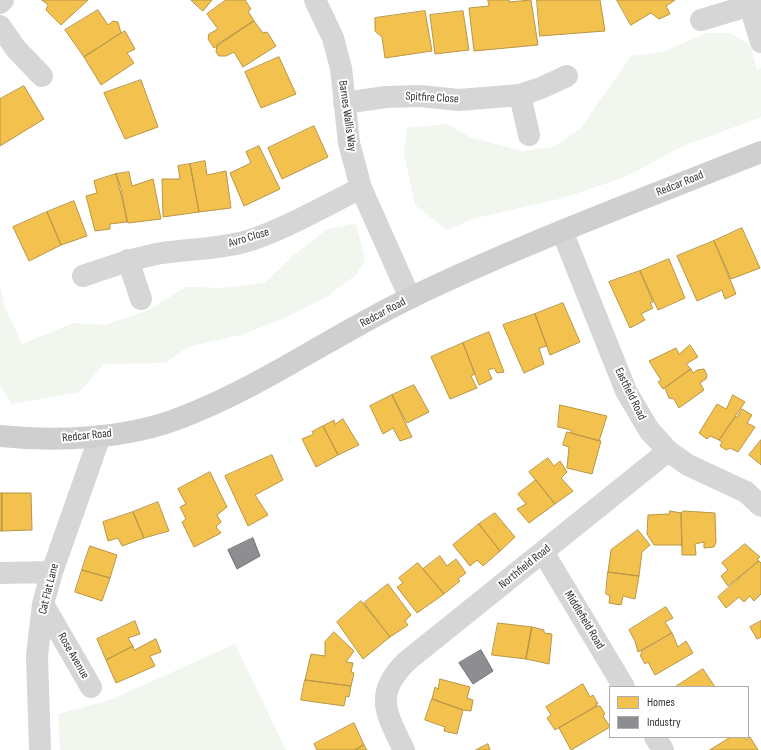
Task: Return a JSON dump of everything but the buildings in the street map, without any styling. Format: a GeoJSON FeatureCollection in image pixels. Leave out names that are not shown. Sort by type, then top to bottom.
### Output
{"type":"FeatureCollection","features":[{"type":"Feature","properties":{"kind":"street"},"geometry":{"type":"LineString","coordinates":[[0,3],[3,0]]}},
{"type":"Feature","properties":{"kind":"street","name":"Barnes Wallis Way"},"geometry":{"type":"LineString","coordinates":[[314,0],[333,38],[341,68],[349,143],[361,188],[410,298]]}},
{"type":"Feature","properties":{"kind":"street"},"geometry":{"type":"LineString","coordinates":[[702,20],[756,4],[761,42]]}},
{"type":"Feature","properties":{"kind":"street"},"geometry":{"type":"LineString","coordinates":[[0,26],[16,48],[42,76]]}},
{"type":"Feature","properties":{"kind":"street","name":"Spitfire Close"},"geometry":{"type":"LineString","coordinates":[[344,103],[386,97],[413,96],[459,100],[520,95],[541,88],[567,76]]}},
{"type":"Feature","properties":{"kind":"street"},"geometry":{"type":"LineString","coordinates":[[520,95],[530,135]]}},
{"type":"Feature","properties":{"kind":"street","name":"Redcar Road"},"geometry":{"type":"LineString","coordinates":[[0,436],[52,439],[100,436],[138,430],[178,419],[212,404],[410,298],[562,231],[761,152]]}},
{"type":"Feature","properties":{"kind":"street","name":"Avro Close"},"geometry":{"type":"LineString","coordinates":[[83,276],[128,260],[162,253],[211,249],[251,240],[282,228],[361,188]]}},
{"type":"Feature","properties":{"kind":"street","name":"Eastfield Road"},"geometry":{"type":"LineString","coordinates":[[562,231],[626,392],[649,430],[668,451],[688,465],[746,492],[761,506]]}},
{"type":"Feature","properties":{"kind":"street"},"geometry":{"type":"LineString","coordinates":[[128,260],[141,299]]}},
{"type":"Feature","properties":{"kind":"street","name":"Cat Flat Lane"},"geometry":{"type":"LineString","coordinates":[[40,750],[37,656],[43,604],[52,572],[100,436]]}},
{"type":"Feature","properties":{"kind":"street","name":"Northfield Road"},"geometry":{"type":"LineString","coordinates":[[404,750],[389,718],[386,704],[387,688],[395,673],[668,451]]}},
{"type":"Feature","properties":{"kind":"street","name":"Middlefield Road"},"geometry":{"type":"LineString","coordinates":[[543,552],[623,686]]}},
{"type":"Feature","properties":{"kind":"street"},"geometry":{"type":"LineString","coordinates":[[0,573],[52,572]]}},
{"type":"Feature","properties":{"kind":"street","name":"Rose Avenue"},"geometry":{"type":"LineString","coordinates":[[43,604],[91,687]]}},
{"type":"Feature","properties":{"kind":"street"},"geometry":{"type":"LineString","coordinates":[[656,738],[663,750]]}},
{"type":"Feature","properties":{"kind":"shaded area"},"geometry":{"type":"Polygon","coordinates":[[[706,33],[730,33],[750,45],[757,70],[761,68],[761,116],[759,118],[683,146],[625,177],[563,198],[472,219],[447,230],[415,205],[404,153],[407,128],[448,124],[469,137],[522,151],[553,147],[580,129],[631,56],[663,52],[706,33]]]}},
{"type":"Feature","properties":{"kind":"shaded area"},"geometry":{"type":"Polygon","coordinates":[[[356,223],[365,260],[356,275],[325,298],[287,317],[244,334],[188,347],[165,363],[104,364],[79,392],[12,404],[0,386],[0,285],[5,308],[22,344],[73,323],[105,325],[149,310],[186,287],[224,288],[264,283],[294,255],[327,229],[356,223]]]}},
{"type":"Feature","properties":{"kind":"shaded area"},"geometry":{"type":"Polygon","coordinates":[[[235,644],[286,750],[60,750],[58,714],[110,700],[235,644]]]}}]}
